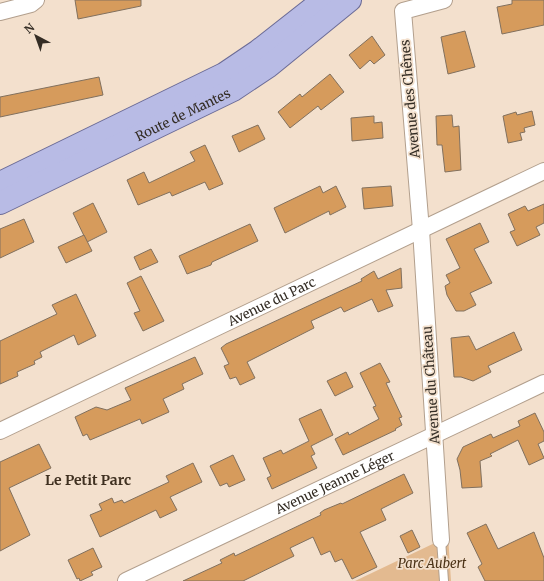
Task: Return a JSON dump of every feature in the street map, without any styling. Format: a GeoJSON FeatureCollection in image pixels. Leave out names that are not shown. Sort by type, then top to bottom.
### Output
{"type":"FeatureCollection","features":[{"type":"Feature","properties":{"kind":"main road","name":"Route de Mantes"},"geometry":{"type":"LineString","coordinates":[[0,183],[224,74],[258,51],[323,0]]}},
{"type":"Feature","properties":{"kind":"main road","name":"Route de Mantes"},"geometry":{"type":"LineString","coordinates":[[0,203],[233,90],[269,66],[350,1]]}},
{"type":"Feature","properties":{"kind":"street"},"geometry":{"type":"LineString","coordinates":[[0,12],[30,4],[36,0]]}},
{"type":"Feature","properties":{"kind":"street","name":"Avenue des Chênes"},"geometry":{"type":"LineString","coordinates":[[421,230],[403,10],[444,0]]}},
{"type":"Feature","properties":{"kind":"street","name":"Avenue du Parc"},"geometry":{"type":"LineString","coordinates":[[0,431],[544,171]]}},
{"type":"Feature","properties":{"kind":"street","name":"Avenue du Château"},"geometry":{"type":"LineString","coordinates":[[421,230],[441,540]]}},
{"type":"Feature","properties":{"kind":"street","name":"Avenue Jeanne Léger"},"geometry":{"type":"LineString","coordinates":[[126,581],[544,383]]}},
{"type":"Feature","properties":{"kind":"lane"},"geometry":{"type":"LineString","coordinates":[[441,540],[444,581]]}},
{"type":"Feature","properties":{"kind":"green space","name":"Parc Aubert"},"geometry":{"type":"Polygon","coordinates":[[[448,535],[451,581],[355,581],[441,540],[448,535]]]}},
{"type":"Feature","properties":{"kind":"building"},"geometry":{"type":"Polygon","coordinates":[[[75,0],[141,0],[141,6],[78,19],[75,0]]]}},
{"type":"Feature","properties":{"kind":"building"},"geometry":{"type":"Polygon","coordinates":[[[512,0],[544,0],[544,25],[502,34],[497,7],[512,4],[512,0]]]}},
{"type":"Feature","properties":{"kind":"building"},"geometry":{"type":"Polygon","coordinates":[[[465,31],[475,67],[448,74],[441,37],[465,31]]]}},
{"type":"Feature","properties":{"kind":"building"},"geometry":{"type":"Polygon","coordinates":[[[372,36],[385,55],[374,64],[370,60],[360,69],[349,55],[372,36]]]}},
{"type":"Feature","properties":{"kind":"building"},"geometry":{"type":"Polygon","coordinates":[[[330,74],[344,92],[321,110],[318,106],[290,128],[278,112],[300,94],[302,97],[330,74]]]}},
{"type":"Feature","properties":{"kind":"building"},"geometry":{"type":"Polygon","coordinates":[[[99,77],[103,95],[0,117],[0,97],[99,77]]]}},
{"type":"Feature","properties":{"kind":"building"},"geometry":{"type":"Polygon","coordinates":[[[532,111],[535,125],[524,128],[525,132],[520,133],[522,140],[508,143],[503,116],[516,112],[517,115],[532,111]]]}},
{"type":"Feature","properties":{"kind":"building"},"geometry":{"type":"Polygon","coordinates":[[[452,115],[453,127],[459,126],[461,170],[445,172],[442,145],[437,145],[436,116],[452,115]]]}},
{"type":"Feature","properties":{"kind":"building"},"geometry":{"type":"Polygon","coordinates":[[[374,116],[374,123],[382,122],[383,138],[352,141],[351,118],[374,116]]]}},
{"type":"Feature","properties":{"kind":"building"},"geometry":{"type":"Polygon","coordinates":[[[258,125],[265,139],[239,152],[232,136],[258,125]]]}},
{"type":"Feature","properties":{"kind":"building"},"geometry":{"type":"Polygon","coordinates":[[[205,145],[223,184],[209,190],[205,182],[172,196],[170,192],[138,205],[127,180],[144,172],[149,183],[195,161],[190,152],[205,145]]]}},
{"type":"Feature","properties":{"kind":"building"},"geometry":{"type":"Polygon","coordinates":[[[320,186],[323,193],[336,186],[346,207],[330,215],[329,211],[285,233],[274,208],[320,186]]]}},
{"type":"Feature","properties":{"kind":"building"},"geometry":{"type":"Polygon","coordinates":[[[391,186],[393,206],[364,209],[362,188],[391,186]]]}},
{"type":"Feature","properties":{"kind":"building"},"geometry":{"type":"Polygon","coordinates":[[[93,203],[107,232],[87,242],[73,213],[93,203]]]}},
{"type":"Feature","properties":{"kind":"building"},"geometry":{"type":"Polygon","coordinates":[[[544,204],[544,223],[536,227],[540,235],[517,246],[510,232],[515,230],[508,214],[525,206],[528,211],[544,204]]]}},
{"type":"Feature","properties":{"kind":"building"},"geometry":{"type":"Polygon","coordinates":[[[24,219],[34,242],[0,258],[0,229],[24,219]]]}},
{"type":"Feature","properties":{"kind":"building"},"geometry":{"type":"Polygon","coordinates":[[[480,223],[489,242],[474,249],[492,283],[470,293],[476,305],[464,311],[456,311],[447,295],[445,286],[450,283],[446,275],[460,268],[446,239],[480,223]]]}},
{"type":"Feature","properties":{"kind":"building"},"geometry":{"type":"Polygon","coordinates":[[[250,224],[258,241],[212,262],[211,265],[187,274],[179,256],[250,224]]]}},
{"type":"Feature","properties":{"kind":"building"},"geometry":{"type":"Polygon","coordinates":[[[84,235],[92,251],[66,263],[58,247],[84,235]]]}},
{"type":"Feature","properties":{"kind":"building"},"geometry":{"type":"Polygon","coordinates":[[[151,249],[158,262],[140,270],[134,257],[151,249]]]}},
{"type":"Feature","properties":{"kind":"building"},"geometry":{"type":"Polygon","coordinates":[[[401,268],[402,288],[386,290],[393,306],[378,312],[372,299],[344,312],[341,307],[311,321],[314,328],[247,362],[255,378],[240,385],[236,377],[230,379],[224,366],[229,364],[221,348],[226,344],[362,281],[361,279],[374,271],[378,279],[401,268]]]}},
{"type":"Feature","properties":{"kind":"building"},"geometry":{"type":"Polygon","coordinates":[[[141,276],[164,321],[143,331],[134,313],[140,311],[127,283],[141,276]]]}},
{"type":"Feature","properties":{"kind":"building"},"geometry":{"type":"Polygon","coordinates":[[[76,294],[96,336],[78,345],[74,335],[40,352],[42,357],[34,361],[35,364],[17,372],[18,376],[0,384],[0,341],[57,314],[52,305],[76,294]]]}},
{"type":"Feature","properties":{"kind":"building"},"geometry":{"type":"Polygon","coordinates":[[[514,332],[522,350],[488,366],[491,372],[473,381],[461,377],[454,377],[451,338],[469,336],[476,350],[514,332]]]}},
{"type":"Feature","properties":{"kind":"building"},"geometry":{"type":"Polygon","coordinates":[[[195,357],[203,374],[182,384],[184,389],[163,399],[169,412],[142,424],[140,419],[90,440],[87,434],[83,436],[75,417],[96,407],[107,410],[131,400],[125,388],[195,357]]]}},
{"type":"Feature","properties":{"kind":"building"},"geometry":{"type":"Polygon","coordinates":[[[380,363],[390,382],[386,383],[402,417],[399,418],[402,425],[395,429],[396,430],[343,455],[335,439],[348,432],[349,435],[379,419],[373,407],[376,406],[360,373],[380,363]]]}},
{"type":"Feature","properties":{"kind":"building"},"geometry":{"type":"Polygon","coordinates":[[[346,372],[353,387],[335,396],[327,381],[346,372]]]}},
{"type":"Feature","properties":{"kind":"building"},"geometry":{"type":"Polygon","coordinates":[[[321,409],[333,435],[311,446],[315,454],[311,456],[317,468],[272,489],[267,478],[271,476],[263,458],[281,450],[283,454],[309,441],[299,419],[321,409]]]}},
{"type":"Feature","properties":{"kind":"building"},"geometry":{"type":"Polygon","coordinates":[[[535,413],[544,432],[544,441],[538,444],[544,458],[529,465],[518,440],[490,454],[492,456],[480,461],[482,487],[462,488],[457,459],[463,447],[491,434],[493,438],[520,426],[518,421],[535,413]]]}},
{"type":"Feature","properties":{"kind":"building"},"geometry":{"type":"Polygon","coordinates":[[[39,444],[51,468],[9,488],[30,535],[0,551],[0,462],[39,444]]]}},
{"type":"Feature","properties":{"kind":"building"},"geometry":{"type":"Polygon","coordinates":[[[233,455],[245,480],[229,487],[227,483],[220,486],[210,466],[233,455]]]}},
{"type":"Feature","properties":{"kind":"building"},"geometry":{"type":"Polygon","coordinates":[[[193,463],[202,482],[170,497],[177,510],[160,518],[156,510],[100,537],[90,515],[102,510],[99,504],[112,498],[114,503],[122,500],[124,503],[169,482],[166,476],[193,463]]]}},
{"type":"Feature","properties":{"kind":"building"},"geometry":{"type":"Polygon","coordinates":[[[404,474],[413,493],[381,509],[386,520],[360,532],[377,567],[352,579],[342,559],[335,562],[330,551],[321,555],[313,537],[290,548],[294,556],[243,581],[183,581],[222,563],[220,560],[234,553],[235,556],[321,515],[320,513],[324,510],[341,503],[342,504],[404,474]]]}},
{"type":"Feature","properties":{"kind":"building"},"geometry":{"type":"Polygon","coordinates":[[[486,524],[498,549],[534,532],[544,558],[544,581],[485,581],[478,567],[482,564],[467,533],[486,524]]]}},
{"type":"Feature","properties":{"kind":"building"},"geometry":{"type":"Polygon","coordinates":[[[412,530],[420,547],[408,553],[400,536],[412,530]]]}},
{"type":"Feature","properties":{"kind":"building"},"geometry":{"type":"Polygon","coordinates":[[[93,548],[102,567],[91,572],[93,575],[80,581],[79,578],[77,579],[68,560],[93,548]]]}},
{"type":"Feature","properties":{"kind":"district","name":"Le Petit Parc"},"geometry":{"type":"Point","coordinates":[88,480]}}]}
